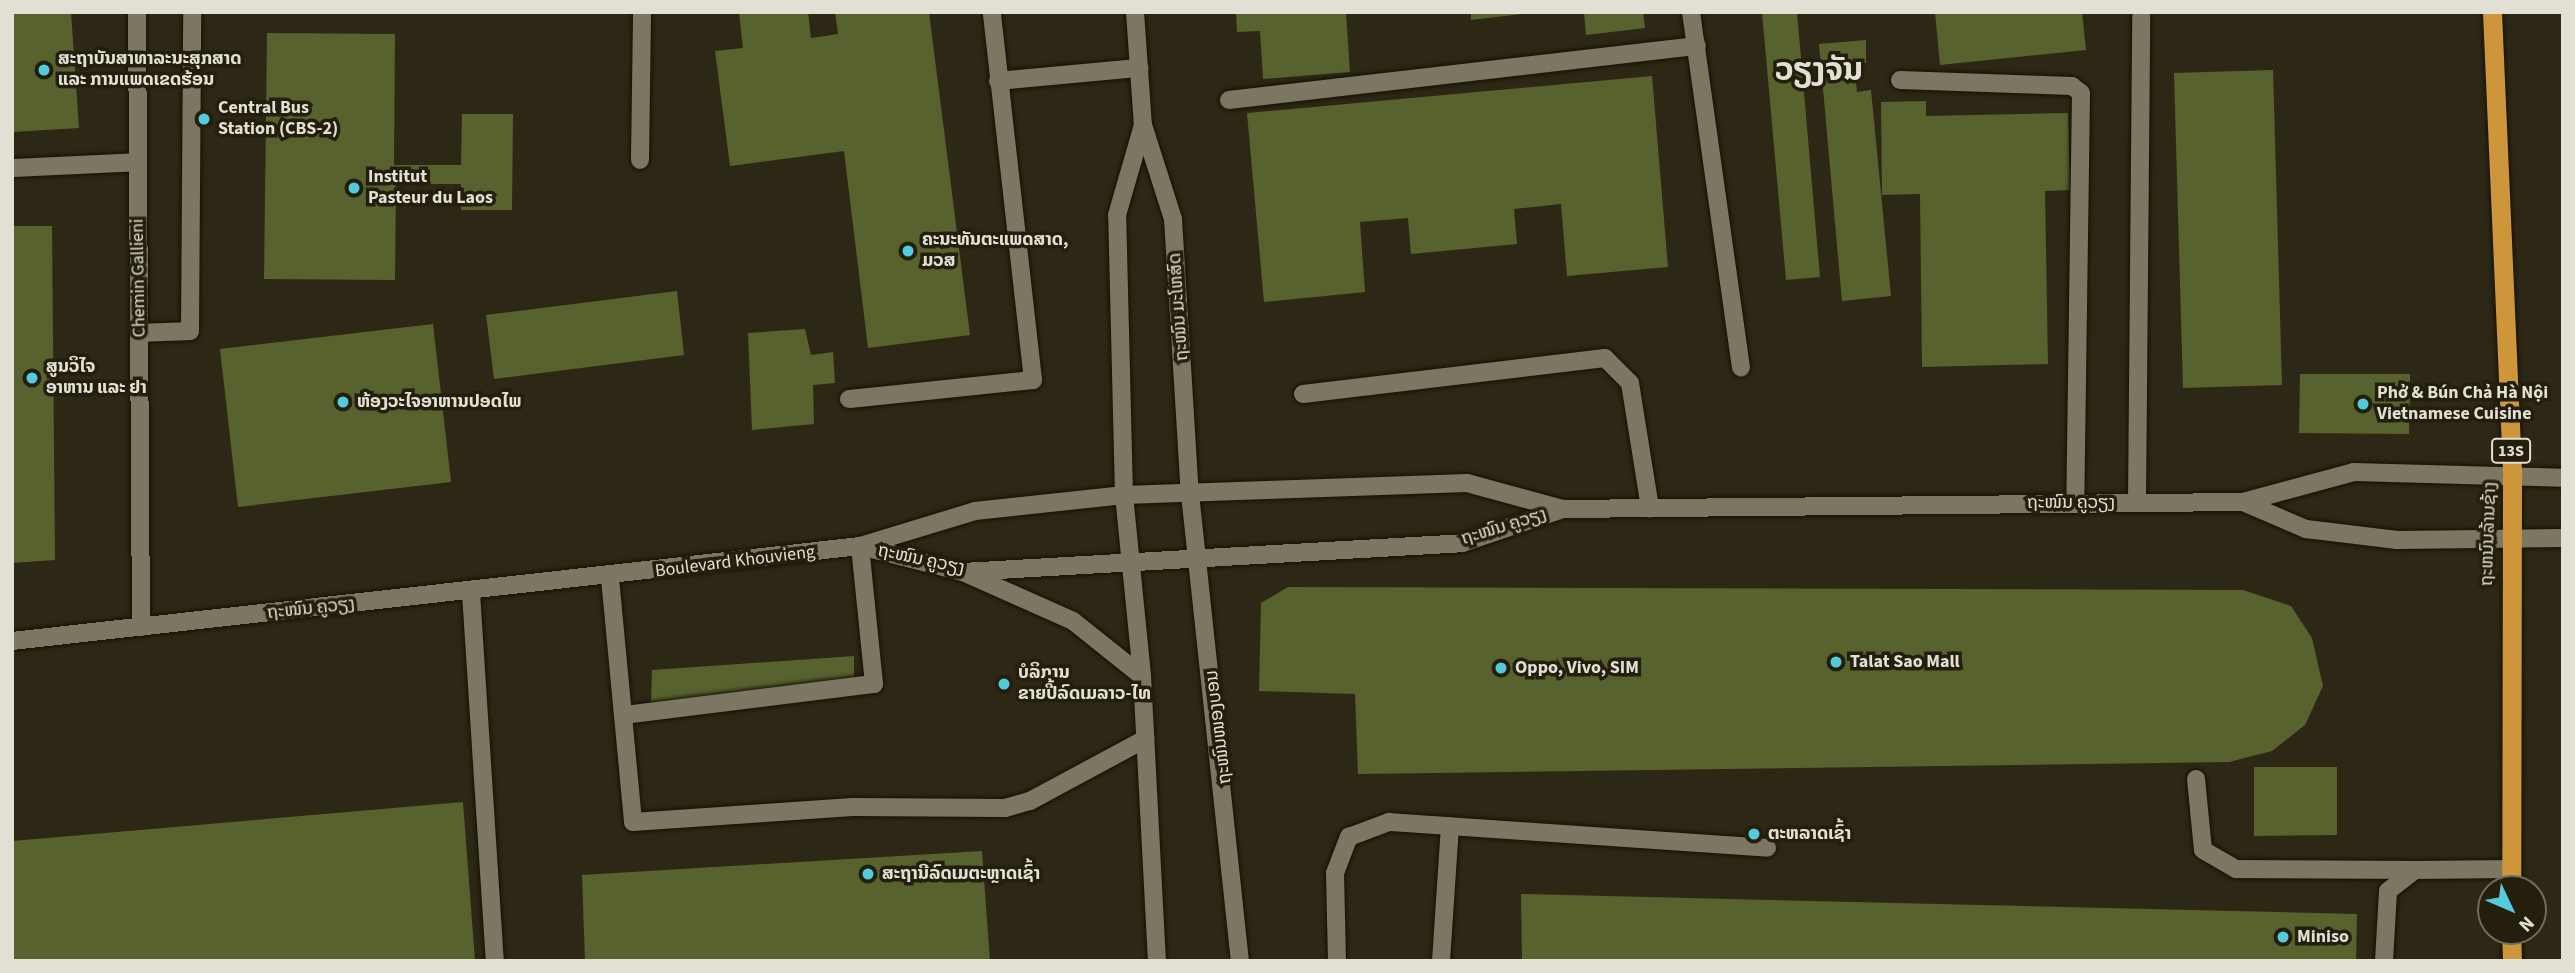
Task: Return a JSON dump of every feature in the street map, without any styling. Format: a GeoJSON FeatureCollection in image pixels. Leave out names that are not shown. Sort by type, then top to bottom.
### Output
{"type":"FeatureCollection","features":[{"type":"Feature","properties":{"kind":"highway","name":"ຖະຫນົນລ້ານຊ້າງ"},"geometry":{"type":"LineString","coordinates":[[2492,12],[2512,478],[2507,536],[2511,875]]}},
{"type":"Feature","properties":{"kind":"street","name":"Chemin Gallieni"},"geometry":{"type":"LineString","coordinates":[[136,12],[141,627]]}},
{"type":"Feature","properties":{"kind":"street"},"geometry":{"type":"LineString","coordinates":[[139,333],[190,331],[192,12]]}},
{"type":"Feature","properties":{"kind":"street"},"geometry":{"type":"LineString","coordinates":[[640,160],[642,12]]}},
{"type":"Feature","properties":{"kind":"street"},"geometry":{"type":"LineString","coordinates":[[849,399],[1032,380],[992,12]]}},
{"type":"Feature","properties":{"kind":"street","name":"ຖະໜົນ ມະໂຫສົດ"},"geometry":{"type":"LineString","coordinates":[[1135,12],[1143,125],[1173,219],[1190,494]]}},
{"type":"Feature","properties":{"kind":"street"},"geometry":{"type":"LineString","coordinates":[[1691,12],[1741,368]]}},
{"type":"Feature","properties":{"kind":"street"},"geometry":{"type":"LineString","coordinates":[[2137,502],[2141,16]]}},
{"type":"Feature","properties":{"kind":"street"},"geometry":{"type":"LineString","coordinates":[[1229,100],[1697,46]]}},
{"type":"Feature","properties":{"kind":"street"},"geometry":{"type":"LineString","coordinates":[[998,81],[1139,68]]}},
{"type":"Feature","properties":{"kind":"street"},"geometry":{"type":"LineString","coordinates":[[1900,80],[2072,86],[2081,93],[2075,503]]}},
{"type":"Feature","properties":{"kind":"street","name":"ຖະໜົນ ມະໂຫສົດ"},"geometry":{"type":"LineString","coordinates":[[1124,495],[1117,215],[1143,125]]}},
{"type":"Feature","properties":{"kind":"street"},"geometry":{"type":"LineString","coordinates":[[12,168],[138,162]]}},
{"type":"Feature","properties":{"kind":"street"},"geometry":{"type":"LineString","coordinates":[[1303,394],[1605,358],[1630,383],[1650,508]]}},
{"type":"Feature","properties":{"kind":"street","name":"ຖະໜົນ ຄູວຽງ"},"geometry":{"type":"LineString","coordinates":[[860,546],[975,511],[1124,495],[1468,483],[1563,509],[2243,502],[2354,472],[2563,478]]}},
{"type":"Feature","properties":{"kind":"street","name":"ຖະໜົນໜອງບອນ"},"geometry":{"type":"LineString","coordinates":[[1190,494],[1240,961]]}},
{"type":"Feature","properties":{"kind":"street"},"geometry":{"type":"LineString","coordinates":[[1124,495],[1142,676],[1157,961]]}},
{"type":"Feature","properties":{"kind":"street","name":"ຖະໜົນ ຄູວຽງ"},"geometry":{"type":"LineString","coordinates":[[2243,502],[2306,529],[2397,540],[2507,536],[2563,538]]}},
{"type":"Feature","properties":{"kind":"street","name":"ຖະໜົນ ຄູວຽງ"},"geometry":{"type":"LineString","coordinates":[[860,546],[963,572],[1129,558],[1462,543],[1563,509]]}},
{"type":"Feature","properties":{"kind":"street"},"geometry":{"type":"LineString","coordinates":[[624,715],[874,684],[860,546]]}},
{"type":"Feature","properties":{"kind":"street","name":"Boulevard Khouvieng"},"geometry":{"type":"LineString","coordinates":[[610,578],[860,546]]}},
{"type":"Feature","properties":{"kind":"street"},"geometry":{"type":"LineString","coordinates":[[963,572],[1073,621],[1142,676]]}},
{"type":"Feature","properties":{"kind":"street"},"geometry":{"type":"LineString","coordinates":[[610,578],[633,822],[852,807],[1005,808],[1030,801],[1145,739]]}},
{"type":"Feature","properties":{"kind":"street","name":"ຖະໜົນ ຄູວຽງ"},"geometry":{"type":"LineString","coordinates":[[12,641],[610,578]]}},
{"type":"Feature","properties":{"kind":"street"},"geometry":{"type":"LineString","coordinates":[[471,593],[495,961]]}},
{"type":"Feature","properties":{"kind":"street"},"geometry":{"type":"LineString","coordinates":[[2196,779],[2203,850],[2236,869],[2511,869]]}},
{"type":"Feature","properties":{"kind":"street"},"geometry":{"type":"LineString","coordinates":[[1337,961],[1335,873],[1349,837],[1389,822],[1768,848]]}},
{"type":"Feature","properties":{"kind":"street"},"geometry":{"type":"LineString","coordinates":[[1441,961],[1450,826]]}},
{"type":"Feature","properties":{"kind":"street"},"geometry":{"type":"LineString","coordinates":[[2384,961],[2388,891],[2415,870]]}},
{"type":"Feature","properties":{"kind":"building","name":"ສະຖາບັນສາທາລະນະສຸກສາດ ແລະ ການແພດເຂດຮ້ອນ"},"geometry":{"type":"Polygon","coordinates":[[[12,12],[71,12],[79,128],[12,132],[12,12]]]}},
{"type":"Feature","properties":{"kind":"building","name":"ຄະນະທັນຕະແພດສາດ, ມວສ"},"geometry":{"type":"Polygon","coordinates":[[[739,12],[808,12],[811,38],[838,34],[835,12],[929,12],[970,335],[868,348],[844,151],[730,166],[715,51],[743,48],[739,12]]]}},
{"type":"Feature","properties":{"kind":"building"},"geometry":{"type":"Polygon","coordinates":[[[1236,12],[1346,12],[1350,72],[1263,79],[1260,31],[1237,32],[1236,12]]]}},
{"type":"Feature","properties":{"kind":"building"},"geometry":{"type":"Polygon","coordinates":[[[1471,12],[1521,12],[1521,14],[1471,20],[1471,12]]]}},
{"type":"Feature","properties":{"kind":"building"},"geometry":{"type":"Polygon","coordinates":[[[1584,12],[1643,12],[1645,28],[1586,35],[1584,12]]]}},
{"type":"Feature","properties":{"kind":"building"},"geometry":{"type":"Polygon","coordinates":[[[1762,12],[1797,12],[1820,277],[1786,280],[1762,12]]]}},
{"type":"Feature","properties":{"kind":"building"},"geometry":{"type":"Polygon","coordinates":[[[1935,12],[2082,12],[2086,50],[1940,65],[1935,12]]]}},
{"type":"Feature","properties":{"kind":"building"},"geometry":{"type":"Polygon","coordinates":[[[267,33],[395,34],[394,165],[461,165],[462,114],[513,114],[512,210],[461,210],[461,184],[396,184],[395,280],[264,279],[267,33]]]}},
{"type":"Feature","properties":{"kind":"building"},"geometry":{"type":"Polygon","coordinates":[[[1866,40],[1866,63],[1854,63],[1857,92],[1871,90],[1891,296],[1842,301],[1819,44],[1866,40]]]}},
{"type":"Feature","properties":{"kind":"building"},"geometry":{"type":"Polygon","coordinates":[[[2273,70],[2282,385],[2183,388],[2174,73],[2273,70]]]}},
{"type":"Feature","properties":{"kind":"building"},"geometry":{"type":"Polygon","coordinates":[[[1652,76],[1668,267],[1567,276],[1561,204],[1514,209],[1517,244],[1411,254],[1408,218],[1360,222],[1365,292],[1264,302],[1247,113],[1652,76]]]}},
{"type":"Feature","properties":{"kind":"building"},"geometry":{"type":"Polygon","coordinates":[[[1926,101],[1926,116],[2068,113],[2070,190],[2045,191],[2048,364],[1922,367],[1920,194],[1882,195],[1881,102],[1926,101]]]}},
{"type":"Feature","properties":{"kind":"building"},"geometry":{"type":"Polygon","coordinates":[[[12,226],[52,226],[55,560],[12,563],[12,226]]]}},
{"type":"Feature","properties":{"kind":"building"},"geometry":{"type":"Polygon","coordinates":[[[677,291],[684,355],[494,379],[486,315],[677,291]]]}},
{"type":"Feature","properties":{"kind":"building"},"geometry":{"type":"Polygon","coordinates":[[[433,324],[451,482],[238,507],[220,349],[433,324]]]}},
{"type":"Feature","properties":{"kind":"building"},"geometry":{"type":"Polygon","coordinates":[[[805,329],[811,355],[833,352],[835,383],[813,385],[814,424],[752,430],[748,333],[805,329]]]}},
{"type":"Feature","properties":{"kind":"building"},"geometry":{"type":"Polygon","coordinates":[[[2300,374],[2410,374],[2409,434],[2299,433],[2300,374]]]}},
{"type":"Feature","properties":{"kind":"building","name":"Talat Sao Mall"},"geometry":{"type":"Polygon","coordinates":[[[1288,587],[2243,590],[2291,606],[2312,638],[2323,686],[2305,725],[2272,751],[2229,762],[1358,774],[1355,694],[1259,691],[1261,603],[1288,587]]]}},
{"type":"Feature","properties":{"kind":"building"},"geometry":{"type":"Polygon","coordinates":[[[854,656],[854,683],[651,702],[652,670],[854,656]]]}},
{"type":"Feature","properties":{"kind":"building"},"geometry":{"type":"Polygon","coordinates":[[[2254,767],[2337,767],[2337,835],[2254,836],[2254,767]]]}},
{"type":"Feature","properties":{"kind":"building"},"geometry":{"type":"Polygon","coordinates":[[[463,802],[475,961],[12,961],[12,841],[463,802]]]}},
{"type":"Feature","properties":{"kind":"building"},"geometry":{"type":"Polygon","coordinates":[[[982,851],[990,961],[585,961],[582,875],[982,851]]]}},
{"type":"Feature","properties":{"kind":"building"},"geometry":{"type":"Polygon","coordinates":[[[1521,894],[2357,914],[2356,961],[1522,961],[1521,894]]]}},
{"type":"Feature","properties":{"kind":"place","name":"ສະຖາບັນສາທາລະນະສຸກສາດ ແລະ ການແພດເຂດຮ້ອນ"},"geometry":{"type":"Point","coordinates":[44,70]}},
{"type":"Feature","properties":{"kind":"place","name":"Central Bus Station (CBS-2)"},"geometry":{"type":"Point","coordinates":[204,119]}},
{"type":"Feature","properties":{"kind":"place","name":"Institut Pasteur du Laos"},"geometry":{"type":"Point","coordinates":[354,188]}},
{"type":"Feature","properties":{"kind":"place","name":"ຄະນະທັນຕະແພດສາດ, ມວສ"},"geometry":{"type":"Point","coordinates":[908,251]}},
{"type":"Feature","properties":{"kind":"place","name":"ສູນວິໄຈ ອາຫານ ແລະ ຢາ"},"geometry":{"type":"Point","coordinates":[32,378]}},
{"type":"Feature","properties":{"kind":"place","name":"ຫ້ອງວະໄຈອາຫານປອດໄພ"},"geometry":{"type":"Point","coordinates":[343,402]}},
{"type":"Feature","properties":{"kind":"place","name":"Phở & Bún Chả Hà Nội Vietnamese Cuisine"},"geometry":{"type":"Point","coordinates":[2363,404]}},
{"type":"Feature","properties":{"kind":"place","name":"Talat Sao Mall"},"geometry":{"type":"Point","coordinates":[1836,662]}},
{"type":"Feature","properties":{"kind":"place","name":"Oppo, Vivo, SIM"},"geometry":{"type":"Point","coordinates":[1501,668]}},
{"type":"Feature","properties":{"kind":"place","name":"ບໍລິການ ຂາຍປີ້ລົດເມລາວ-ໄທ"},"geometry":{"type":"Point","coordinates":[1004,684]}},
{"type":"Feature","properties":{"kind":"place","name":"ຕະຫລາດເຊົ້າ"},"geometry":{"type":"Point","coordinates":[1754,834]}},
{"type":"Feature","properties":{"kind":"place","name":"ສະຖານີລົດເມຕະຫຼາດເຊົ້າ"},"geometry":{"type":"Point","coordinates":[868,874]}},
{"type":"Feature","properties":{"kind":"place","name":"Miniso"},"geometry":{"type":"Point","coordinates":[2283,937]}},
{"type":"Feature","properties":{"kind":"district","name":"ວຽງຈັນ"},"geometry":{"type":"Point","coordinates":[1819,70]}}]}
